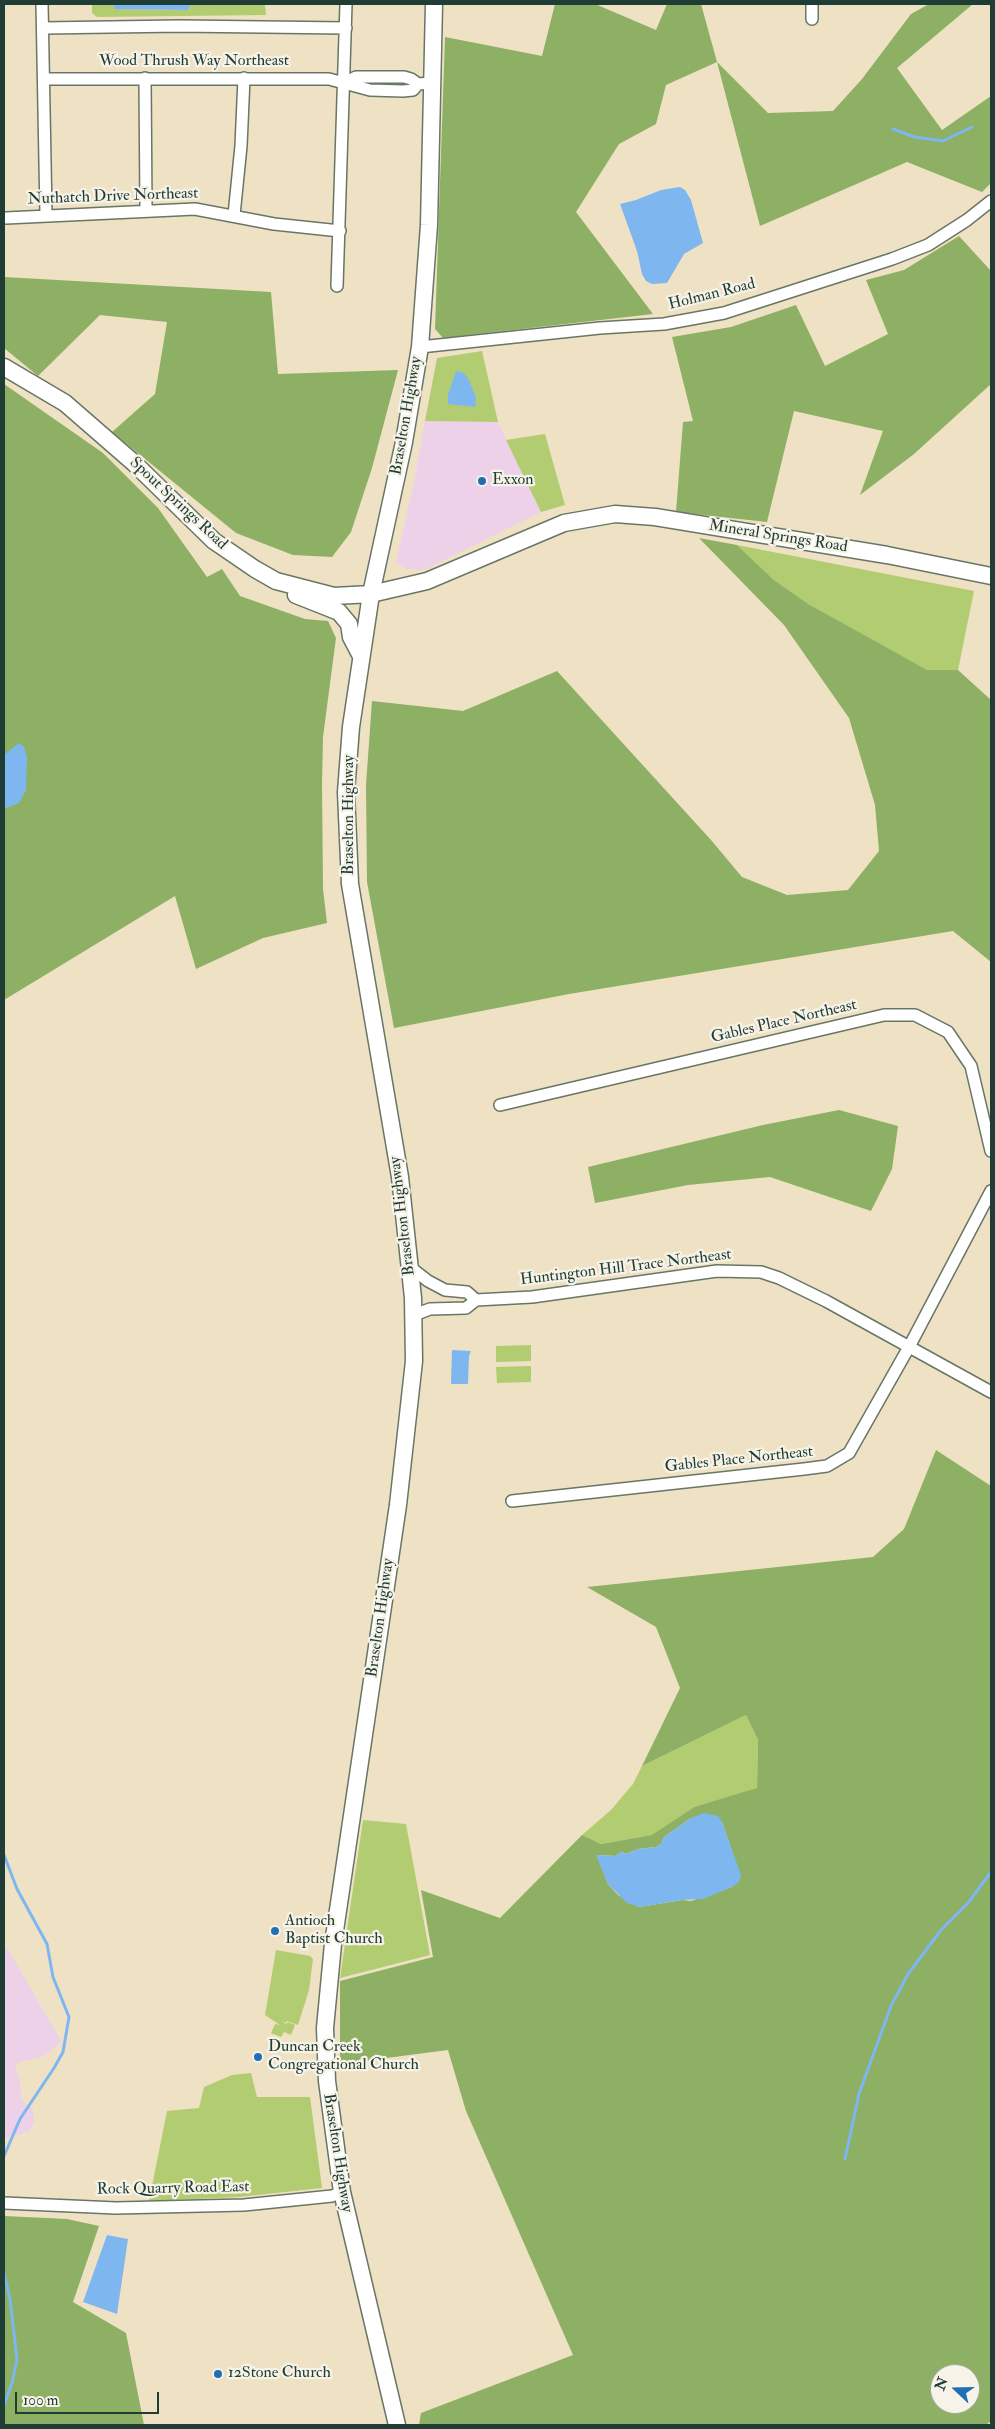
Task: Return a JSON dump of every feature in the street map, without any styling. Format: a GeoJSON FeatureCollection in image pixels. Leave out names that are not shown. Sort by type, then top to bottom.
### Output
{"type":"FeatureCollection","features":[{"type":"Feature","properties":{"kind":"main road","name":"Braselton Highway"},"geometry":{"type":"LineString","coordinates":[[397,2425],[342,2192],[327,2081],[325,2028],[327,1996],[406,1444],[414,1361],[414,1315],[400,1177],[350,884],[346,792],[351,727],[371,594],[404,442],[420,347],[429,225],[425,84],[434,4]]}},
{"type":"Feature","properties":{"kind":"main road","name":"Spout Springs Road"},"geometry":{"type":"LineString","coordinates":[[4,367],[65,404],[134,463],[214,540],[276,581],[334,596],[371,594]]}},
{"type":"Feature","properties":{"kind":"main road","name":"Mineral Springs Road"},"geometry":{"type":"LineString","coordinates":[[371,594],[427,581],[564,524],[615,514],[655,517],[886,555],[991,576]]}},
{"type":"Feature","properties":{"kind":"main road"},"geometry":{"type":"LineString","coordinates":[[276,581],[290,592],[339,612],[349,624],[351,637],[361,656]]}},
{"type":"Feature","properties":{"kind":"street"},"geometry":{"type":"LineString","coordinates":[[42,4],[46,215]]}},
{"type":"Feature","properties":{"kind":"street"},"geometry":{"type":"LineString","coordinates":[[337,286],[346,4]]}},
{"type":"Feature","properties":{"kind":"street"},"geometry":{"type":"LineString","coordinates":[[812,4],[812,19]]}},
{"type":"Feature","properties":{"kind":"street"},"geometry":{"type":"LineString","coordinates":[[43,28],[180,26],[346,28]]}},
{"type":"Feature","properties":{"kind":"street"},"geometry":{"type":"LineString","coordinates":[[344,83],[356,77],[404,77],[412,78],[425,84]]}},
{"type":"Feature","properties":{"kind":"street"},"geometry":{"type":"LineString","coordinates":[[145,78],[146,210]]}},
{"type":"Feature","properties":{"kind":"street"},"geometry":{"type":"LineString","coordinates":[[234,215],[241,146],[244,78]]}},
{"type":"Feature","properties":{"kind":"street","name":"Wood Thrush Way Northeast"},"geometry":{"type":"LineString","coordinates":[[44,79],[329,79],[344,83]]}},
{"type":"Feature","properties":{"kind":"street","name":"Holman Road"},"geometry":{"type":"LineString","coordinates":[[420,347],[600,328],[664,324],[724,312],[892,259],[928,244],[967,220],[991,202]]}},
{"type":"Feature","properties":{"kind":"street","name":"Nuthatch Drive Northeast"},"geometry":{"type":"LineString","coordinates":[[6,218],[195,209],[274,224],[340,231]]}},
{"type":"Feature","properties":{"kind":"street","name":"Gables Place Northeast"},"geometry":{"type":"LineString","coordinates":[[500,1105],[884,1015],[915,1015],[948,1032],[970,1066],[991,1151]]}},
{"type":"Feature","properties":{"kind":"street","name":"Gables Place Northeast"},"geometry":{"type":"LineString","coordinates":[[512,1501],[827,1466],[849,1452],[908,1347],[991,1191]]}},
{"type":"Feature","properties":{"kind":"street","name":"Huntington Hill Trace Northeast"},"geometry":{"type":"LineString","coordinates":[[410,1267],[428,1281],[445,1290],[467,1292],[476,1300]]}},
{"type":"Feature","properties":{"kind":"street","name":"Huntington Hill Trace Northeast"},"geometry":{"type":"LineString","coordinates":[[414,1315],[430,1309],[466,1308],[476,1300],[532,1297],[717,1271],[761,1272],[779,1278],[826,1301],[991,1392]]}},
{"type":"Feature","properties":{"kind":"street","name":"Rock Quarry Road East"},"geometry":{"type":"LineString","coordinates":[[4,2203],[116,2208],[244,2205],[332,2196],[342,2192]]}},
{"type":"Feature","properties":{"kind":"shaded area"},"geometry":{"type":"Polygon","coordinates":[[[425,421],[498,422],[541,512],[424,570],[406,569],[396,562],[414,483],[425,421]]]}},
{"type":"Feature","properties":{"kind":"shaded area"},"geometry":{"type":"Polygon","coordinates":[[[4,1943],[62,2042],[44,2056],[19,2062],[15,2068],[19,2077],[22,2101],[33,2109],[34,2122],[29,2132],[4,2138],[4,1943]]]}},
{"type":"Feature","properties":{"kind":"green space"},"geometry":{"type":"Polygon","coordinates":[[[92,4],[114,4],[114,9],[188,10],[190,4],[265,4],[266,15],[97,17],[92,13],[92,4]]]}},
{"type":"Feature","properties":{"kind":"green space"},"geometry":{"type":"Polygon","coordinates":[[[555,4],[595,4],[656,30],[667,4],[701,4],[717,62],[666,85],[656,124],[619,144],[576,212],[653,314],[443,338],[435,329],[445,37],[542,56],[555,4]]]}},
{"type":"Feature","properties":{"kind":"green space"},"geometry":{"type":"Polygon","coordinates":[[[929,4],[973,4],[897,68],[942,130],[991,96],[991,183],[982,192],[907,162],[760,226],[717,62],[768,113],[833,111],[862,79],[911,14],[929,4]]]}},
{"type":"Feature","properties":{"kind":"green space"},"geometry":{"type":"Polygon","coordinates":[[[959,236],[991,271],[991,384],[914,454],[860,495],[883,431],[794,411],[767,522],[676,512],[683,422],[693,421],[672,337],[731,327],[796,305],[825,366],[888,334],[866,280],[904,270],[959,236]]]}},
{"type":"Feature","properties":{"kind":"green space"},"geometry":{"type":"Polygon","coordinates":[[[4,277],[271,292],[278,374],[398,370],[372,468],[351,532],[332,557],[293,555],[236,533],[112,432],[155,394],[167,322],[100,315],[38,376],[4,348],[4,277]]]}},
{"type":"Feature","properties":{"kind":"green space"},"geometry":{"type":"Polygon","coordinates":[[[482,351],[498,422],[425,421],[437,358],[482,351]]]}},
{"type":"Feature","properties":{"kind":"green space"},"geometry":{"type":"Polygon","coordinates":[[[4,384],[103,453],[158,508],[207,577],[222,569],[240,596],[305,619],[328,621],[336,638],[323,737],[323,889],[327,923],[263,938],[196,969],[175,896],[4,1000],[4,384]]]}},
{"type":"Feature","properties":{"kind":"green space"},"geometry":{"type":"Polygon","coordinates":[[[545,434],[565,505],[541,512],[506,440],[545,434]]]}},
{"type":"Feature","properties":{"kind":"green space"},"geometry":{"type":"Polygon","coordinates":[[[699,538],[737,545],[774,580],[810,605],[927,670],[958,670],[991,700],[991,962],[953,931],[569,994],[394,1028],[367,882],[366,785],[372,701],[463,711],[557,671],[711,840],[742,877],[787,895],[848,890],[879,851],[875,805],[849,718],[784,625],[699,538]]]}},
{"type":"Feature","properties":{"kind":"green space"},"geometry":{"type":"Polygon","coordinates":[[[737,545],[974,591],[958,670],[927,670],[877,644],[810,605],[774,580],[737,545]]]}},
{"type":"Feature","properties":{"kind":"green space"},"geometry":{"type":"Polygon","coordinates":[[[839,1110],[898,1126],[892,1169],[871,1211],[770,1177],[688,1185],[595,1203],[588,1167],[763,1125],[839,1110]]]}},
{"type":"Feature","properties":{"kind":"green space"},"geometry":{"type":"Polygon","coordinates":[[[531,1345],[531,1361],[496,1362],[496,1346],[531,1345]]]}},
{"type":"Feature","properties":{"kind":"green space"},"geometry":{"type":"Polygon","coordinates":[[[531,1366],[531,1382],[497,1383],[496,1367],[531,1366]]]}},
{"type":"Feature","properties":{"kind":"green space"},"geometry":{"type":"Polygon","coordinates":[[[936,1450],[991,1486],[991,2421],[986,2425],[419,2425],[421,2413],[573,2355],[466,2111],[448,2050],[340,2064],[340,1981],[433,1957],[421,1890],[500,1918],[582,1835],[601,1844],[652,1835],[694,1807],[757,1788],[758,1740],[746,1715],[642,1766],[680,1688],[656,1627],[587,1587],[873,1557],[904,1529],[936,1450]],[[691,1818],[664,1837],[661,1844],[656,1847],[638,1849],[626,1854],[622,1852],[615,1856],[597,1855],[608,1884],[618,1895],[639,1907],[682,1900],[691,1901],[732,1887],[730,1845],[722,1822],[691,1818]]]}},
{"type":"Feature","properties":{"kind":"green space"},"geometry":{"type":"Polygon","coordinates":[[[746,1715],[758,1740],[757,1789],[694,1807],[653,1835],[601,1844],[582,1835],[611,1810],[633,1784],[642,1766],[746,1715]]]}},
{"type":"Feature","properties":{"kind":"green space"},"geometry":{"type":"Polygon","coordinates":[[[363,1820],[406,1824],[430,1955],[340,1978],[363,1820]]]}},
{"type":"Feature","properties":{"kind":"green space"},"geometry":{"type":"Polygon","coordinates":[[[276,1950],[310,1956],[313,1959],[309,1990],[298,2025],[287,2021],[286,2023],[281,2021],[286,2024],[288,2022],[295,2025],[291,2035],[284,2032],[281,2037],[271,2033],[275,2024],[280,2025],[265,2015],[276,1950]]]}},
{"type":"Feature","properties":{"kind":"green space"},"geometry":{"type":"Polygon","coordinates":[[[251,2073],[257,2097],[310,2097],[322,2188],[239,2197],[149,2201],[167,2111],[199,2108],[204,2087],[232,2075],[251,2073]]]}},
{"type":"Feature","properties":{"kind":"green space"},"geometry":{"type":"Polygon","coordinates":[[[4,2216],[67,2219],[99,2226],[73,2302],[126,2333],[144,2425],[4,2425],[4,2216]]]}},
{"type":"Feature","properties":{"kind":"water"},"geometry":{"type":"Polygon","coordinates":[[[114,4],[190,4],[188,10],[114,9],[114,4]]]}},
{"type":"Feature","properties":{"kind":"water"},"geometry":{"type":"Polygon","coordinates":[[[680,187],[685,190],[691,200],[703,243],[684,254],[667,283],[652,284],[646,281],[642,274],[637,251],[620,204],[661,190],[680,187]]]}},
{"type":"Feature","properties":{"kind":"water"},"geometry":{"type":"Polygon","coordinates":[[[456,371],[462,372],[468,378],[476,397],[475,407],[448,404],[448,395],[456,371]]]}},
{"type":"Feature","properties":{"kind":"water"},"geometry":{"type":"Polygon","coordinates":[[[19,743],[24,747],[27,757],[26,790],[19,803],[4,809],[4,755],[19,743]]]}},
{"type":"Feature","properties":{"kind":"water"},"geometry":{"type":"Polygon","coordinates":[[[452,1350],[471,1351],[469,1356],[468,1384],[451,1384],[452,1350]]]}},
{"type":"Feature","properties":{"kind":"water"},"geometry":{"type":"Polygon","coordinates":[[[704,1813],[718,1816],[722,1822],[741,1875],[739,1882],[732,1887],[703,1899],[682,1900],[640,1907],[627,1903],[608,1884],[596,1855],[615,1856],[622,1852],[626,1854],[638,1849],[656,1847],[661,1844],[664,1837],[691,1818],[704,1813]]]}},
{"type":"Feature","properties":{"kind":"water"},"geometry":{"type":"Polygon","coordinates":[[[107,2235],[128,2239],[117,2314],[83,2302],[107,2235]]]}},
{"type":"Feature","properties":{"kind":"waterway"},"geometry":{"type":"LineString","coordinates":[[893,129],[915,137],[943,141],[972,127]]}},
{"type":"Feature","properties":{"kind":"waterway"},"geometry":{"type":"LineString","coordinates":[[4,1855],[17,1889],[47,1944],[53,1977],[69,2017],[63,2052],[20,2119],[4,2156]]}},
{"type":"Feature","properties":{"kind":"waterway"},"geometry":{"type":"LineString","coordinates":[[845,2159],[859,2094],[891,2006],[908,1974],[941,1930],[968,1903],[991,1872]]}},
{"type":"Feature","properties":{"kind":"waterway"},"geometry":{"type":"LineString","coordinates":[[4,2273],[10,2299],[17,2360],[12,2383],[4,2405]]}},
{"type":"Feature","properties":{"kind":"place","name":"Exxon"},"geometry":{"type":"Point","coordinates":[482,481]}},
{"type":"Feature","properties":{"kind":"place","name":"Antioch Baptist Church"},"geometry":{"type":"Point","coordinates":[275,1931]}},
{"type":"Feature","properties":{"kind":"place","name":"Duncan Creek Congregational Church"},"geometry":{"type":"Point","coordinates":[258,2057]}},
{"type":"Feature","properties":{"kind":"place","name":"12Stone Church"},"geometry":{"type":"Point","coordinates":[218,2374]}}]}
